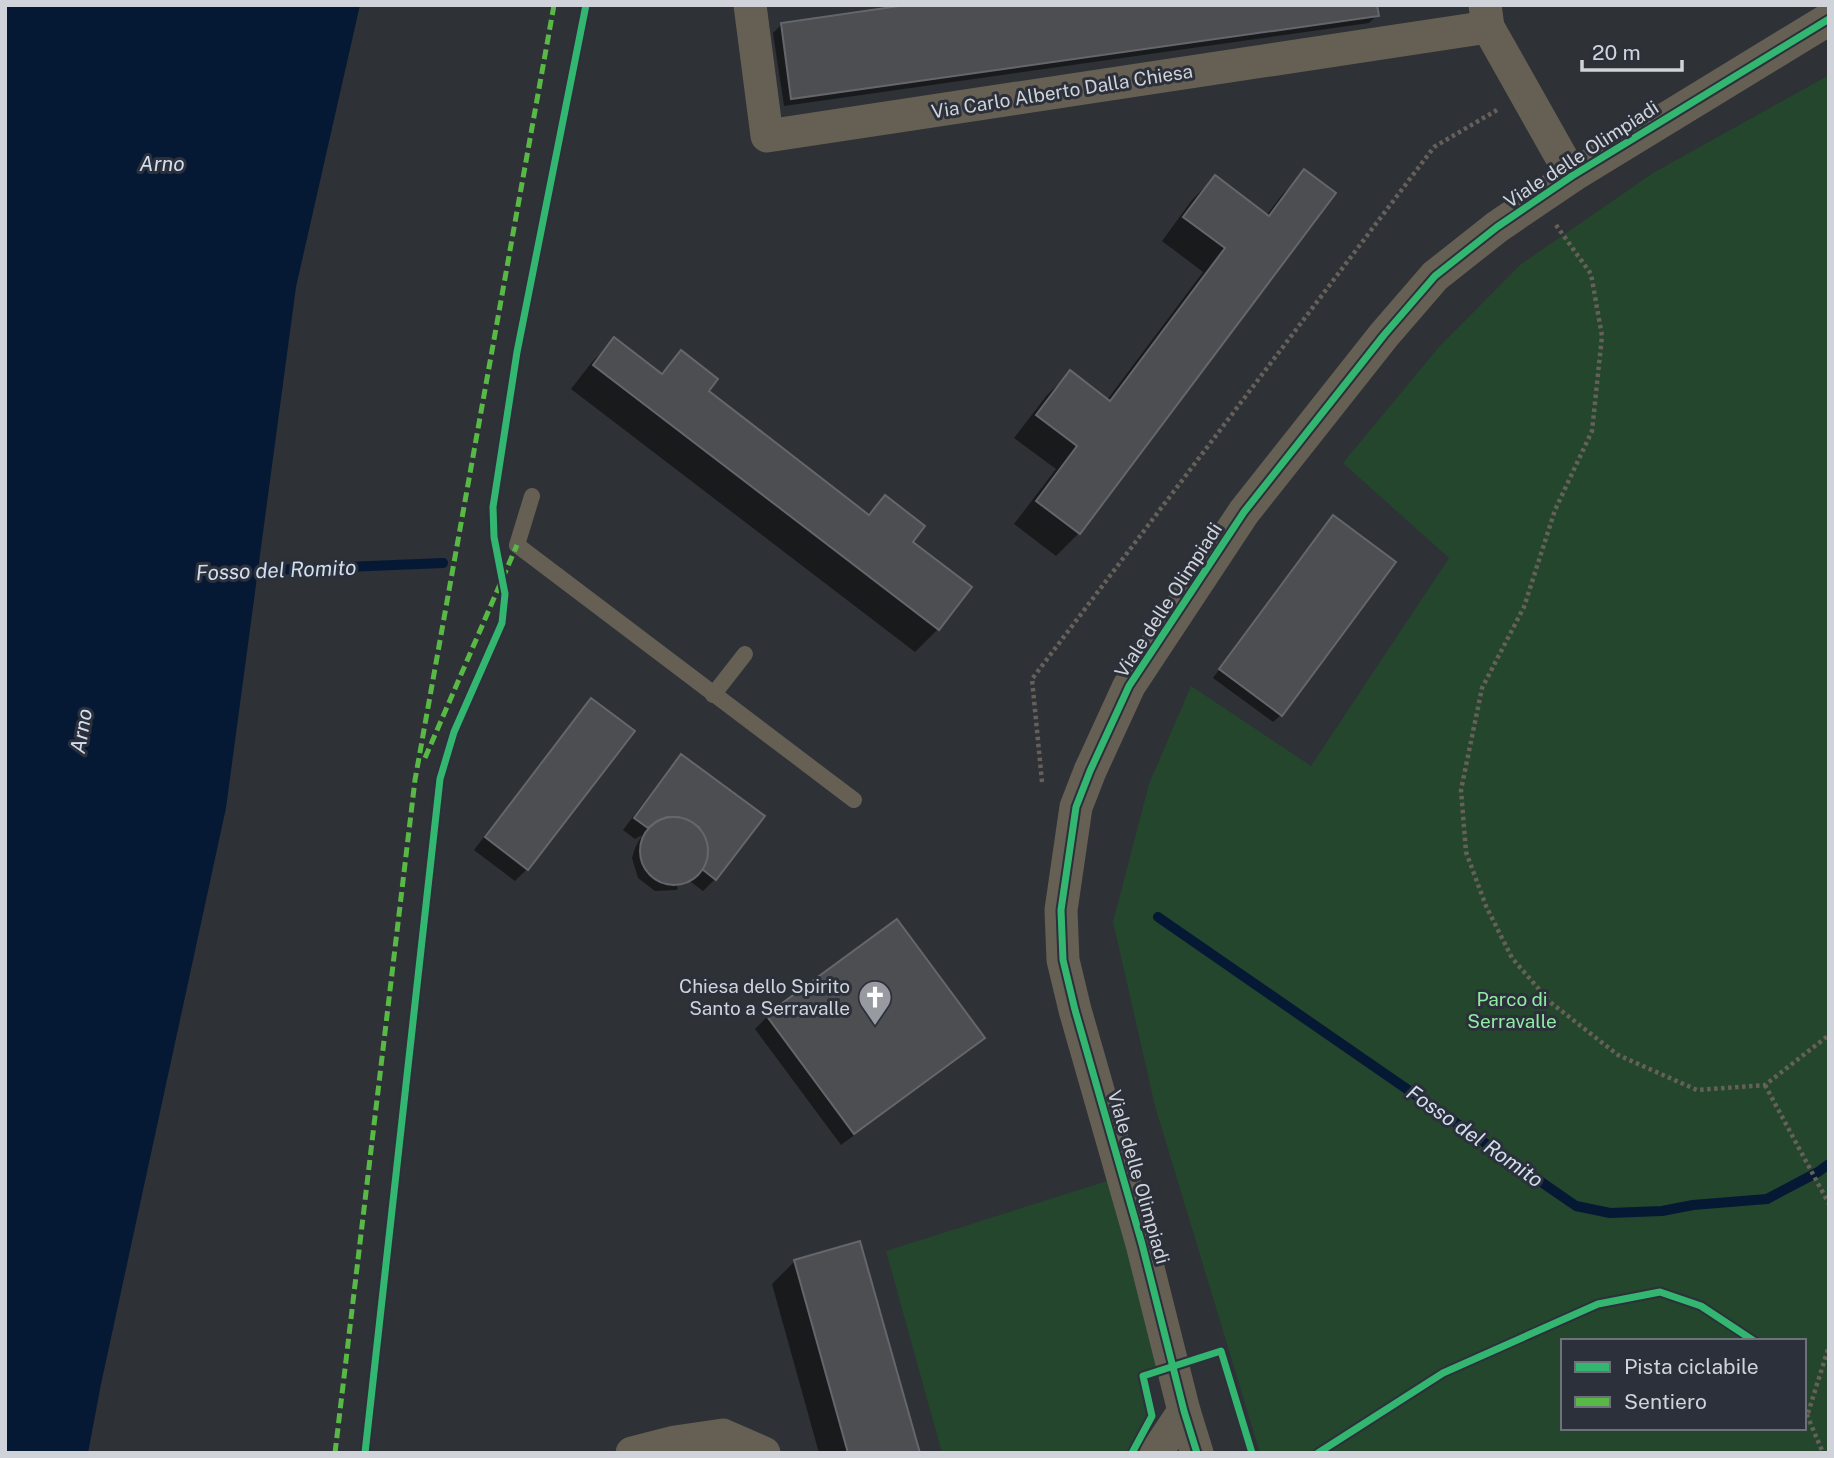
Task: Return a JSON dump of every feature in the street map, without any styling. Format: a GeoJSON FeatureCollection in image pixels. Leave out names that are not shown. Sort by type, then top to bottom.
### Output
{"type":"FeatureCollection","features":[{"type":"Feature","properties":{"kind":"street","name":"Via Carlo Alberto Dalla Chiesa"},"geometry":{"type":"LineString","coordinates":[[750,5],[767,136],[1486,16]]}},
{"type":"Feature","properties":{"kind":"street"},"geometry":{"type":"LineString","coordinates":[[1486,16],[1524,94],[1572,176]]}},
{"type":"Feature","properties":{"kind":"street","name":"Viale delle Olimpiadi"},"geometry":{"type":"LineString","coordinates":[[1197,1453],[1063,960],[1061,910],[1076,807],[1090,771],[1129,686],[1244,512],[1384,335],[1435,276],[1497,227],[1572,176],[1829,19]]}},
{"type":"Feature","properties":{"kind":"street"},"geometry":{"type":"LineString","coordinates":[[1156,1453],[1184,1411]]}},
{"type":"Feature","properties":{"kind":"street"},"geometry":{"type":"LineString","coordinates":[[632,1453],[675,1442],[723,1435],[764,1453]]}},
{"type":"Feature","properties":{"kind":"lane"},"geometry":{"type":"LineString","coordinates":[[532,496],[517,545],[854,800]]}},
{"type":"Feature","properties":{"kind":"lane"},"geometry":{"type":"LineString","coordinates":[[713,695],[746,654]]}},
{"type":"Feature","properties":{"kind":"path"},"geometry":{"type":"LineString","coordinates":[[1042,782],[1032,680],[1434,147],[1524,94]]}},
{"type":"Feature","properties":{"kind":"path"},"geometry":{"type":"LineString","coordinates":[[1538,199],[1591,274],[1602,336],[1598,383],[1591,431],[1555,510],[1524,607],[1482,688],[1461,790],[1466,852],[1486,906],[1512,958],[1550,1002],[1618,1055],[1698,1090],[1765,1085],[1829,1035]]}},
{"type":"Feature","properties":{"kind":"path"},"geometry":{"type":"LineString","coordinates":[[1765,1085],[1828,1203]]}},
{"type":"Feature","properties":{"kind":"path"},"geometry":{"type":"LineString","coordinates":[[1318,1453],[1443,1373],[1598,1304],[1660,1292],[1701,1306],[1752,1339]]}},
{"type":"Feature","properties":{"kind":"path"},"geometry":{"type":"LineString","coordinates":[[1808,1413],[1829,1346]]}},
{"type":"Feature","properties":{"kind":"path"},"geometry":{"type":"LineString","coordinates":[[1806,1410],[1823,1453]]}},
{"type":"Feature","properties":{"kind":"green space","name":"Parco di Serravalle"},"geometry":{"type":"Polygon","coordinates":[[[1829,75],[1829,1453],[1260,1453],[1155,1106],[1113,922],[1149,784],[1191,686],[1311,766],[1449,558],[1343,463],[1438,348],[1520,265],[1653,173],[1829,75]]]}},
{"type":"Feature","properties":{"kind":"green space"},"geometry":{"type":"Polygon","coordinates":[[[1123,1176],[1172,1367],[1143,1376],[1152,1416],[1132,1453],[942,1453],[886,1251],[1123,1176]]]}},
{"type":"Feature","properties":{"kind":"water","name":"Arno"},"geometry":{"type":"Polygon","coordinates":[[[5,5],[360,5],[296,287],[226,808],[88,1453],[5,1453],[5,5]]]}},
{"type":"Feature","properties":{"kind":"building"},"geometry":{"type":"Polygon","coordinates":[[[906,5],[1377,5],[1379,16],[791,99],[781,23],[906,5]]]}},
{"type":"Feature","properties":{"kind":"building"},"geometry":{"type":"Polygon","coordinates":[[[1304,169],[1336,193],[1080,534],[1036,501],[1077,446],[1036,415],[1070,370],[1110,401],[1225,248],[1183,217],[1215,175],[1269,216],[1304,169]]]}},
{"type":"Feature","properties":{"kind":"building"},"geometry":{"type":"Polygon","coordinates":[[[614,337],[662,374],[681,350],[718,379],[709,391],[869,515],[885,495],[925,526],[913,542],[972,587],[939,630],[593,365],[614,337]]]}},
{"type":"Feature","properties":{"kind":"building"},"geometry":{"type":"Polygon","coordinates":[[[1333,515],[1396,562],[1282,716],[1219,669],[1333,515]]]}},
{"type":"Feature","properties":{"kind":"building"},"geometry":{"type":"Polygon","coordinates":[[[591,698],[635,731],[528,870],[485,837],[591,698]]]}},
{"type":"Feature","properties":{"kind":"building"},"geometry":{"type":"Polygon","coordinates":[[[681,754],[765,816],[716,880],[702,869],[708,848],[699,827],[679,817],[667,817],[648,828],[634,818],[681,754]]]}},
{"type":"Feature","properties":{"kind":"building"},"geometry":{"type":"Polygon","coordinates":[[[674,817],[687,820],[698,827],[705,838],[708,851],[705,864],[698,875],[687,882],[674,885],[661,882],[650,875],[643,864],[640,851],[643,838],[650,827],[661,820],[674,817]]]}},
{"type":"Feature","properties":{"kind":"building","name":"Chiesa dello Spirito Santo a Serravalle"},"geometry":{"type":"Polygon","coordinates":[[[897,919],[985,1038],[854,1134],[766,1015],[897,919]]]}},
{"type":"Feature","properties":{"kind":"building"},"geometry":{"type":"Polygon","coordinates":[[[860,1241],[920,1453],[848,1453],[794,1260],[860,1241]]]}},
{"type":"Feature","properties":{"kind":"waterway","name":"Fosso del Romito"},"geometry":{"type":"LineString","coordinates":[[248,571],[443,563]]}},
{"type":"Feature","properties":{"kind":"waterway","name":"Fosso del Romito"},"geometry":{"type":"LineString","coordinates":[[1158,917],[1576,1206],[1610,1213],[1662,1211],[1693,1205],[1767,1199],[1829,1164]]}},
{"type":"Feature","properties":{"kind":"marked path"},"geometry":{"type":"LineString","coordinates":[[335,1453],[415,780],[554,5]]}},
{"type":"Feature","properties":{"kind":"marked path"},"geometry":{"type":"LineString","coordinates":[[425,758],[517,545]]}},
{"type":"Feature","properties":{"kind":"cycle path"},"geometry":{"type":"LineString","coordinates":[[365,1453],[440,779],[454,732],[502,623],[505,594],[494,537],[493,507],[517,352],[586,5]]}},
{"type":"Feature","properties":{"kind":"cycle path"},"geometry":{"type":"LineString","coordinates":[[1197,1453],[1063,960],[1061,910],[1076,807],[1090,771],[1129,686],[1244,512],[1384,335],[1435,276],[1497,227],[1572,176],[1829,19]]}},
{"type":"Feature","properties":{"kind":"cycle path"},"geometry":{"type":"LineString","coordinates":[[1318,1453],[1443,1373],[1598,1304],[1660,1292],[1701,1306],[1751,1339]]}},
{"type":"Feature","properties":{"kind":"cycle path"},"geometry":{"type":"LineString","coordinates":[[1132,1453],[1152,1416],[1143,1376],[1221,1351],[1252,1453]]}},
{"type":"Feature","properties":{"kind":"place","name":"Chiesa dello Spirito Santo a Serravalle"},"geometry":{"type":"Point","coordinates":[875,1027]}}]}
